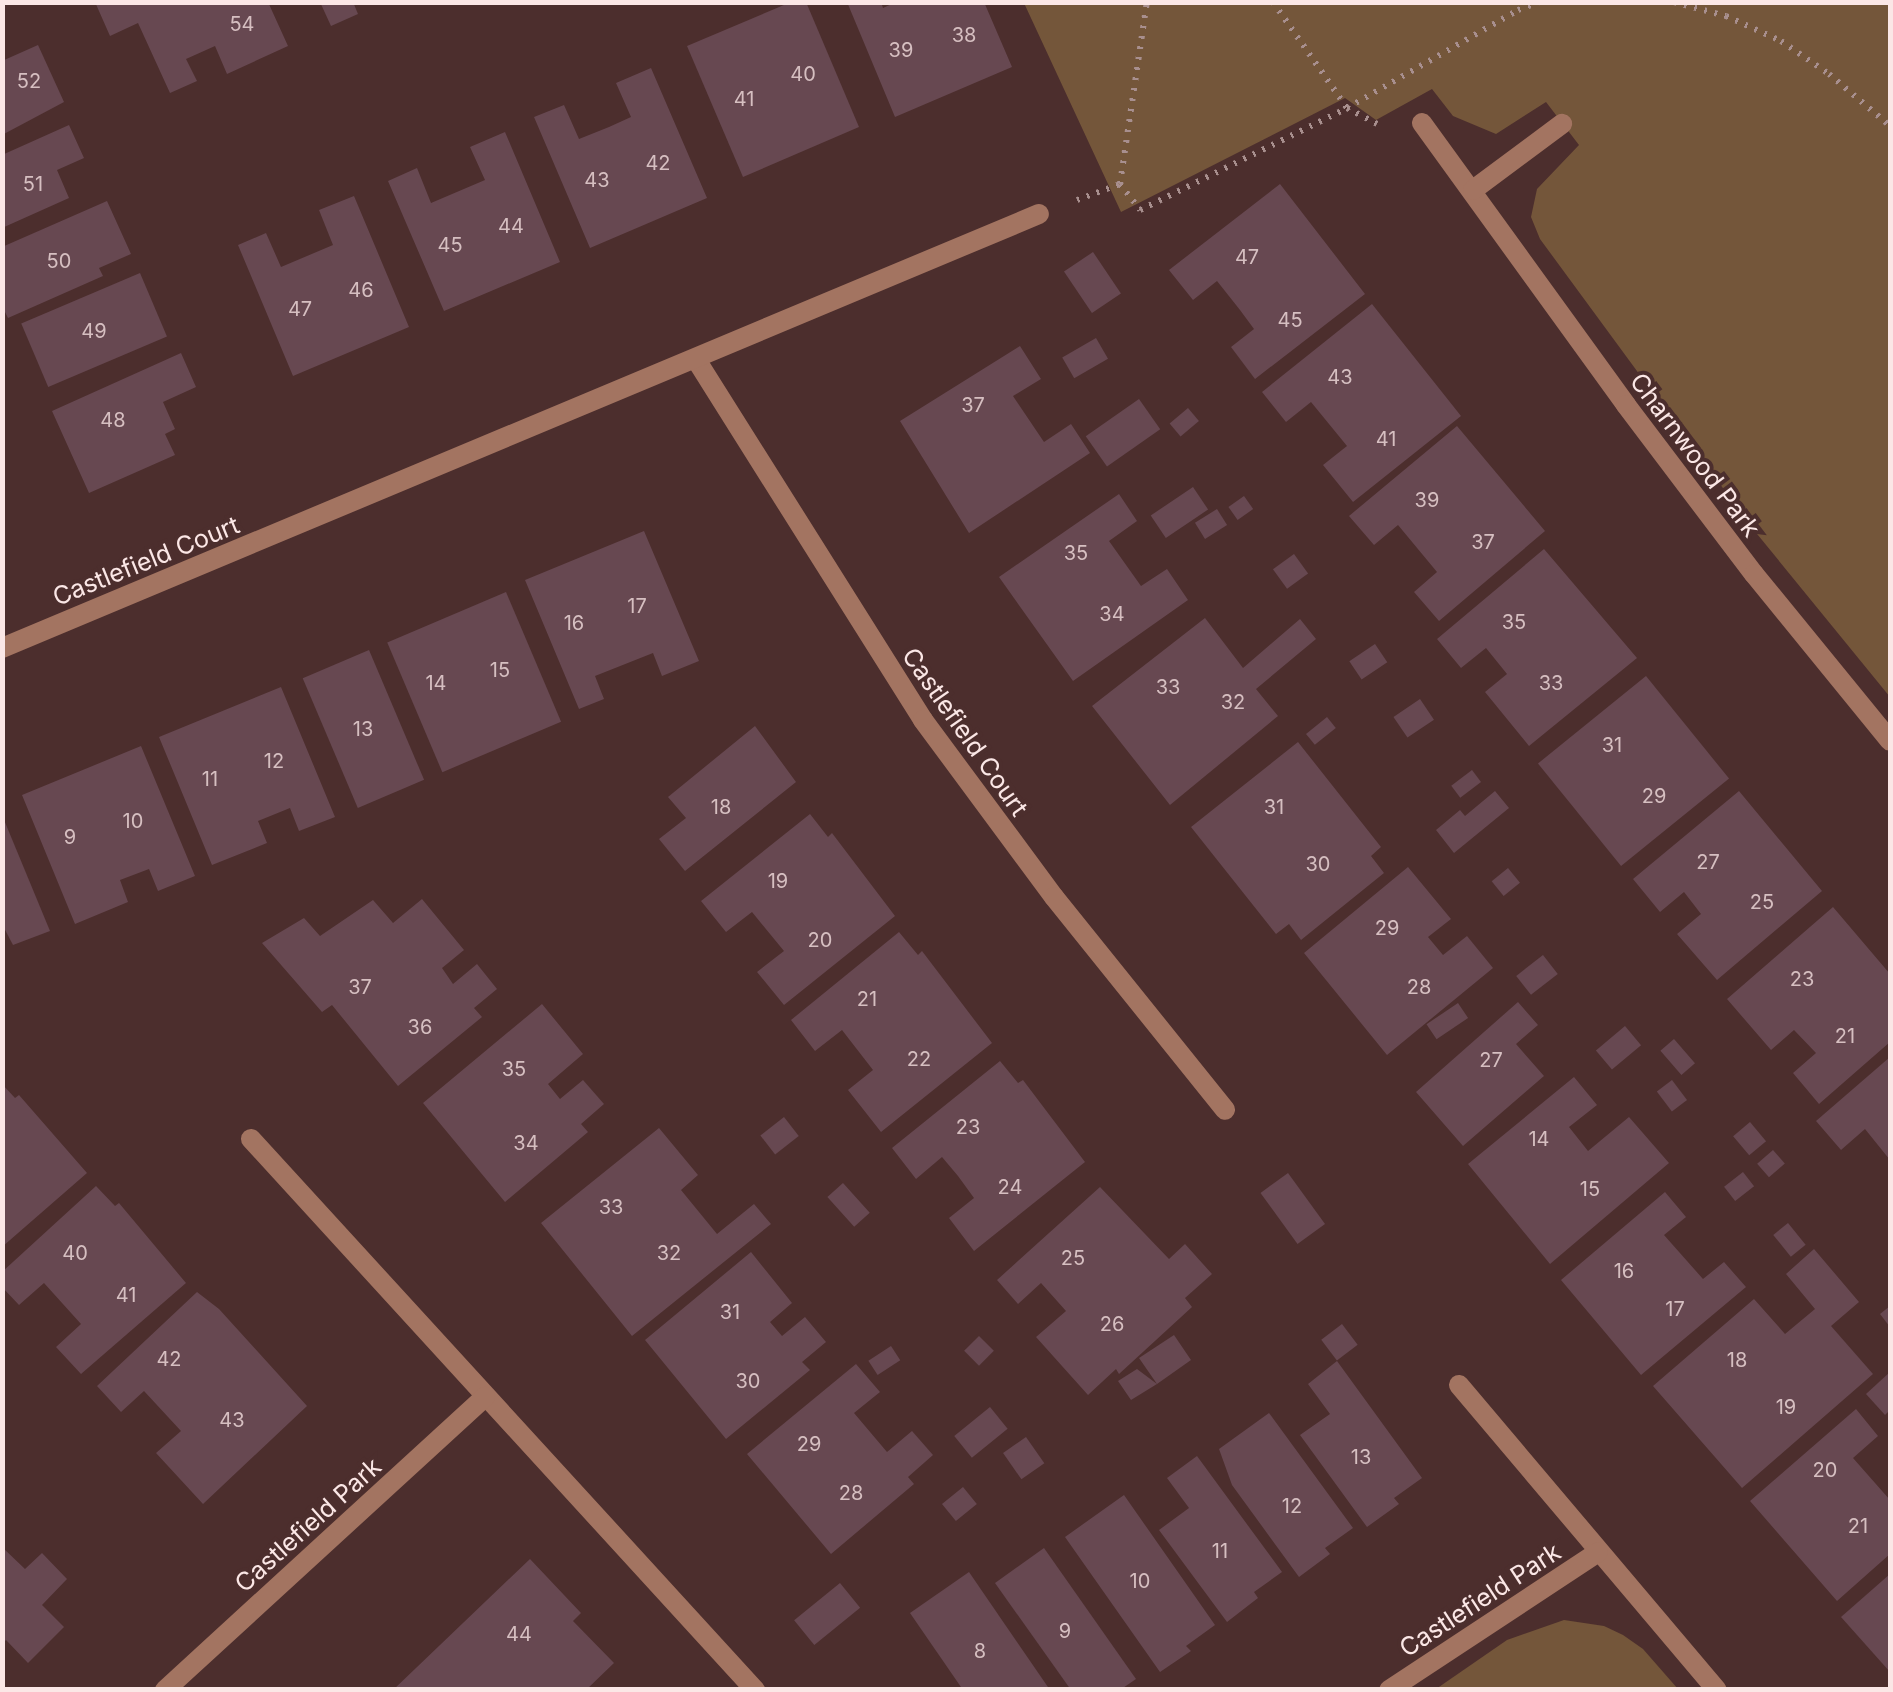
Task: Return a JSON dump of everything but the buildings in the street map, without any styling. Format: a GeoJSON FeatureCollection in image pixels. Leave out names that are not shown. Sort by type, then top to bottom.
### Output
{"type":"FeatureCollection","features":[{"type":"Feature","properties":{"kind":"street","name":"Charnwood Park"},"geometry":{"type":"LineString","coordinates":[[1422,123],[1650,437],[1890,741]]}},
{"type":"Feature","properties":{"kind":"street"},"geometry":{"type":"LineString","coordinates":[[1473,190],[1562,124]]}},
{"type":"Feature","properties":{"kind":"street","name":"Castlefield Court"},"geometry":{"type":"LineString","coordinates":[[2,648],[696,361],[1039,214]]}},
{"type":"Feature","properties":{"kind":"street","name":"Castlefield Court"},"geometry":{"type":"LineString","coordinates":[[696,361],[788,512],[933,733],[1054,897],[1224,1110]]}},
{"type":"Feature","properties":{"kind":"street"},"geometry":{"type":"LineString","coordinates":[[251,1139],[754,1690]]}},
{"type":"Feature","properties":{"kind":"street","name":"Castlefield Park"},"geometry":{"type":"LineString","coordinates":[[1458,1385],[1717,1690]]}},
{"type":"Feature","properties":{"kind":"street","name":"Castlefield Park"},"geometry":{"type":"LineString","coordinates":[[164,1690],[485,1398]]}},
{"type":"Feature","properties":{"kind":"street","name":"Castlefield Park"},"geometry":{"type":"LineString","coordinates":[[1390,1690],[1598,1552]]}},
{"type":"Feature","properties":{"kind":"path"},"geometry":{"type":"LineString","coordinates":[[1147,2],[1120,184],[1140,210],[1347,108],[1518,10],[1539,2]]}},
{"type":"Feature","properties":{"kind":"path"},"geometry":{"type":"LineString","coordinates":[[1273,2],[1347,108],[1400,136],[1422,123]]}},
{"type":"Feature","properties":{"kind":"path"},"geometry":{"type":"LineString","coordinates":[[1674,2],[1726,16],[1781,41],[1829,74],[1890,126]]}},
{"type":"Feature","properties":{"kind":"path"},"geometry":{"type":"LineString","coordinates":[[1039,214],[1120,184]]}},
{"type":"Feature","properties":{"kind":"shaded area"},"geometry":{"type":"Polygon","coordinates":[[[1024,3],[1890,3],[1890,697],[1753,529],[1540,239],[1531,217],[1537,189],[1579,145],[1546,102],[1496,134],[1453,116],[1432,89],[1376,120],[1345,98],[1121,212],[1024,3]]]}},
{"type":"Feature","properties":{"kind":"shaded area"},"geometry":{"type":"Polygon","coordinates":[[[1564,1620],[1604,1626],[1623,1635],[1643,1649],[1678,1689],[1436,1689],[1507,1640],[1564,1620]]]}}]}
